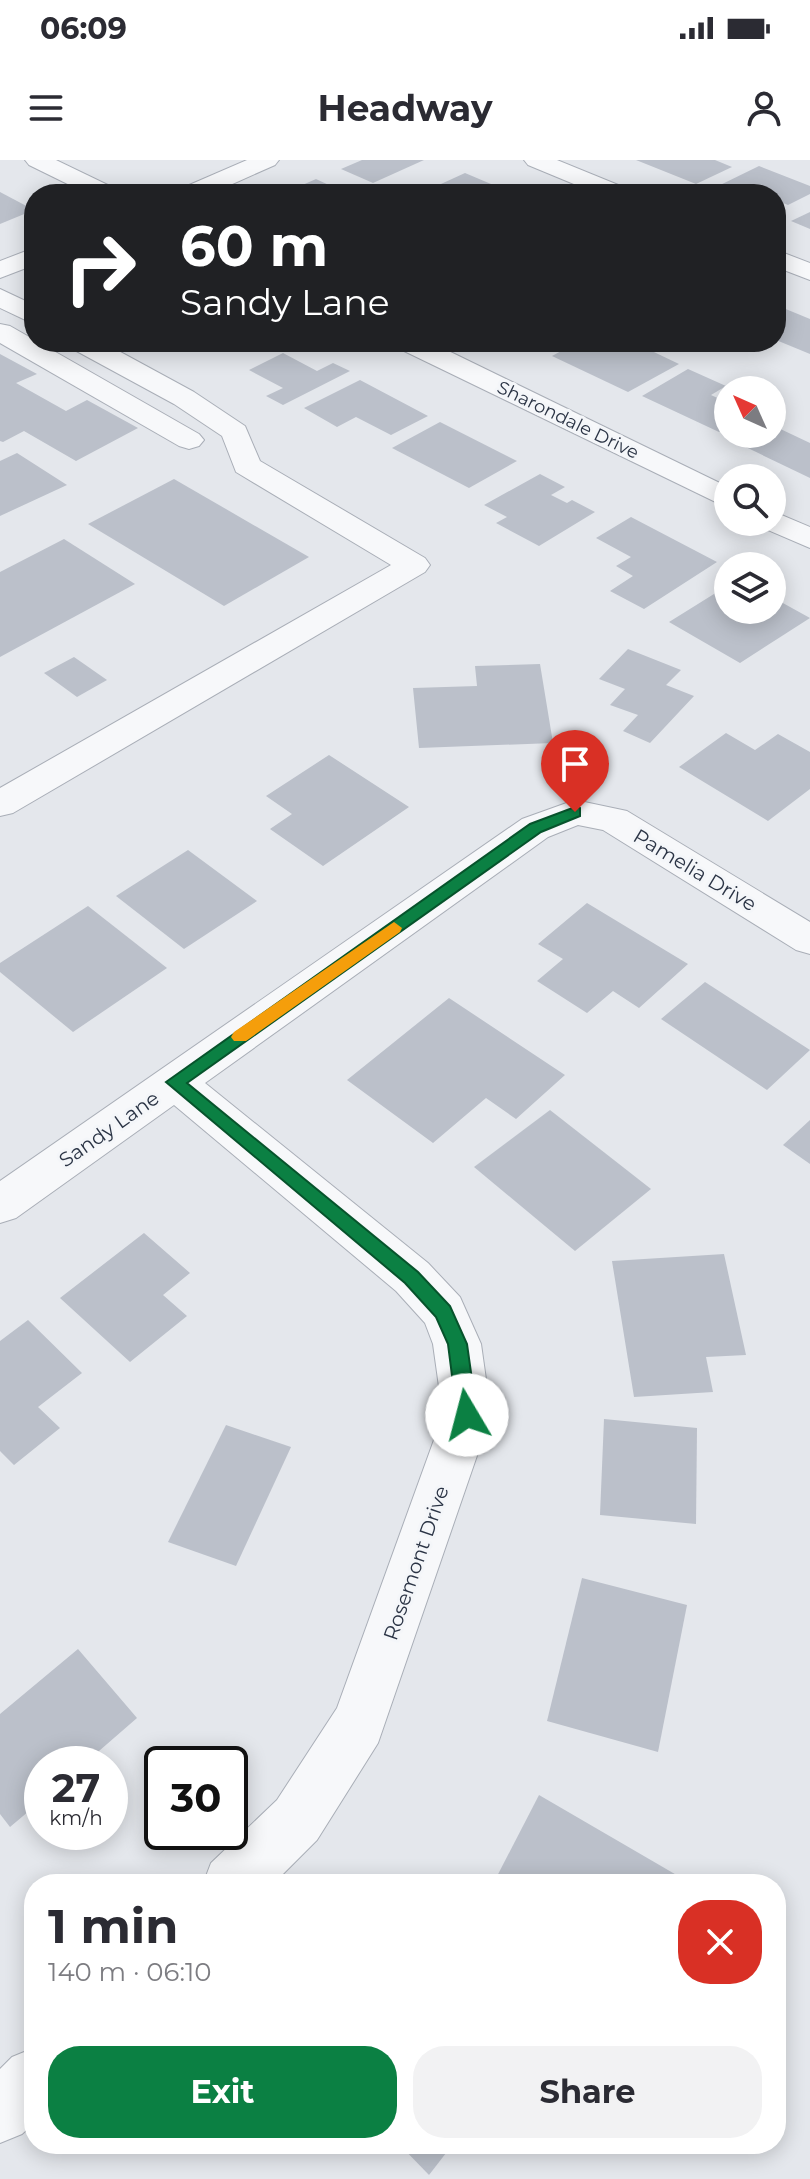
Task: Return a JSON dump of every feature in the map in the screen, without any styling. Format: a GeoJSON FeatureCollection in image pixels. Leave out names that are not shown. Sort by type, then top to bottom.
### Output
{"type":"FeatureCollection","features":[{"type":"Feature","properties":{"kind":"street"},"geometry":{"type":"LineString","coordinates":[[37,160],[86,184]]}},
{"type":"Feature","properties":{"kind":"street"},"geometry":{"type":"LineString","coordinates":[[212,184],[267,160]]}},
{"type":"Feature","properties":{"kind":"street"},"geometry":{"type":"LineString","coordinates":[[536,160],[595,184]]}},
{"type":"Feature","properties":{"kind":"street"},"geometry":{"type":"LineString","coordinates":[[0,270],[24,260]]}},
{"type":"Feature","properties":{"kind":"street"},"geometry":{"type":"LineString","coordinates":[[786,262],[810,272]]}},
{"type":"Feature","properties":{"kind":"street"},"geometry":{"type":"LineString","coordinates":[[0,297],[24,310]]}},
{"type":"Feature","properties":{"kind":"street"},"geometry":{"type":"LineString","coordinates":[[0,332],[24,346]]}},
{"type":"Feature","properties":{"kind":"street"},"geometry":{"type":"LineString","coordinates":[[35,352],[189,440]]}},
{"type":"Feature","properties":{"kind":"street"},"geometry":{"type":"LineString","coordinates":[[0,804],[414,565],[247,466],[235,432],[184,398],[99,352]]}},
{"type":"Feature","properties":{"kind":"street","name":"Sharondale Drive"},"geometry":{"type":"LineString","coordinates":[[428,352],[714,492]]}},
{"type":"Feature","properties":{"kind":"street"},"geometry":{"type":"LineString","coordinates":[[786,527],[810,539]]}},
{"type":"Feature","properties":{"kind":"street","name":"Pamelia Drive"},"geometry":{"type":"LineString","coordinates":[[575,812],[614,820],[810,940]]}},
{"type":"Feature","properties":{"kind":"street","name":"Sandy Lane"},"geometry":{"type":"LineString","coordinates":[[0,1205],[535,828],[575,812]]}},
{"type":"Feature","properties":{"kind":"street","name":"Rosemont Drive"},"geometry":{"type":"LineString","coordinates":[[175,1082],[412,1277],[443,1311],[457,1344],[467,1415],[359,1724],[297,1820],[242,1874]]}},
{"type":"Feature","properties":{"kind":"street"},"geometry":{"type":"LineString","coordinates":[[0,2112],[24,2089]]}},
{"type":"Feature","properties":{"kind":"building"},"geometry":{"type":"Polygon","coordinates":[[[362,160],[424,160],[373,183],[341,169],[362,160]]]}},
{"type":"Feature","properties":{"kind":"building"},"geometry":{"type":"Polygon","coordinates":[[[636,160],[715,160],[732,167],[696,184],[636,160]]]}},
{"type":"Feature","properties":{"kind":"building"},"geometry":{"type":"Polygon","coordinates":[[[759,166],[810,186],[810,194],[788,205],[786,184],[722,184],[759,166]]]}},
{"type":"Feature","properties":{"kind":"building"},"geometry":{"type":"Polygon","coordinates":[[[465,173],[491,184],[441,184],[465,173]]]}},
{"type":"Feature","properties":{"kind":"building"},"geometry":{"type":"Polygon","coordinates":[[[316,179],[327,184],[305,184],[316,179]]]}},
{"type":"Feature","properties":{"kind":"building"},"geometry":{"type":"Polygon","coordinates":[[[0,192],[24,205],[24,214],[0,224],[0,192]]]}},
{"type":"Feature","properties":{"kind":"building"},"geometry":{"type":"Polygon","coordinates":[[[810,212],[810,229],[791,221],[810,212]]]}},
{"type":"Feature","properties":{"kind":"building"},"geometry":{"type":"Polygon","coordinates":[[[786,309],[810,319],[810,354],[786,344],[786,309]]]}},
{"type":"Feature","properties":{"kind":"building"},"geometry":{"type":"Polygon","coordinates":[[[559,352],[654,352],[679,364],[628,392],[552,356],[559,352]]]}},
{"type":"Feature","properties":{"kind":"building"},"geometry":{"type":"Polygon","coordinates":[[[283,353],[317,371],[333,363],[350,371],[283,405],[266,396],[283,388],[249,370],[283,353]]]}},
{"type":"Feature","properties":{"kind":"building"},"geometry":{"type":"Polygon","coordinates":[[[0,354],[37,374],[16,383],[66,411],[87,400],[138,428],[76,461],[24,431],[0,441],[0,354]]]}},
{"type":"Feature","properties":{"kind":"building"},"geometry":{"type":"Polygon","coordinates":[[[688,369],[714,381],[714,393],[711,395],[714,396],[714,430],[642,396],[688,369]]]}},
{"type":"Feature","properties":{"kind":"building"},"geometry":{"type":"Polygon","coordinates":[[[360,380],[428,416],[391,435],[356,417],[337,427],[304,408],[360,380]]]}},
{"type":"Feature","properties":{"kind":"building"},"geometry":{"type":"Polygon","coordinates":[[[440,422],[517,461],[469,488],[392,448],[440,422]]]}},
{"type":"Feature","properties":{"kind":"building"},"geometry":{"type":"Polygon","coordinates":[[[786,432],[810,443],[810,478],[748,448],[786,448],[786,432]]]}},
{"type":"Feature","properties":{"kind":"building"},"geometry":{"type":"Polygon","coordinates":[[[17,453],[67,485],[0,516],[0,461],[17,453]]]}},
{"type":"Feature","properties":{"kind":"building"},"geometry":{"type":"Polygon","coordinates":[[[540,474],[565,487],[551,495],[567,503],[572,500],[595,512],[539,546],[496,523],[507,517],[484,505],[540,474]]]}},
{"type":"Feature","properties":{"kind":"building"},"geometry":{"type":"Polygon","coordinates":[[[174,479],[309,557],[224,606],[88,524],[174,479]]]}},
{"type":"Feature","properties":{"kind":"building"},"geometry":{"type":"Polygon","coordinates":[[[631,517],[714,560],[714,564],[644,609],[610,591],[633,576],[616,566],[631,557],[596,538],[631,517]]]}},
{"type":"Feature","properties":{"kind":"building"},"geometry":{"type":"Polygon","coordinates":[[[64,539],[135,584],[0,657],[0,572],[64,539]]]}},
{"type":"Feature","properties":{"kind":"building"},"geometry":{"type":"Polygon","coordinates":[[[714,594],[714,624],[786,624],[786,605],[810,618],[740,663],[669,622],[714,594]]]}},
{"type":"Feature","properties":{"kind":"building"},"geometry":{"type":"Polygon","coordinates":[[[628,649],[681,670],[666,685],[694,696],[650,743],[623,731],[638,715],[610,705],[625,689],[599,679],[628,649]]]}},
{"type":"Feature","properties":{"kind":"building"},"geometry":{"type":"Polygon","coordinates":[[[74,657],[107,680],[77,697],[44,673],[74,657]]]}},
{"type":"Feature","properties":{"kind":"building"},"geometry":{"type":"Polygon","coordinates":[[[540,664],[553,743],[419,748],[413,688],[477,686],[475,666],[540,664]]]}},
{"type":"Feature","properties":{"kind":"building"},"geometry":{"type":"Polygon","coordinates":[[[726,733],[755,750],[778,734],[810,752],[810,789],[768,821],[679,767],[726,733]]]}},
{"type":"Feature","properties":{"kind":"building"},"geometry":{"type":"Polygon","coordinates":[[[329,755],[409,807],[323,866],[270,829],[292,814],[266,796],[329,755]]]}},
{"type":"Feature","properties":{"kind":"building"},"geometry":{"type":"Polygon","coordinates":[[[188,850],[257,901],[184,949],[116,896],[188,850]]]}},
{"type":"Feature","properties":{"kind":"building"},"geometry":{"type":"Polygon","coordinates":[[[587,903],[688,964],[639,1008],[613,991],[587,1013],[537,981],[563,959],[538,944],[587,903]]]}},
{"type":"Feature","properties":{"kind":"building"},"geometry":{"type":"Polygon","coordinates":[[[88,906],[167,968],[73,1032],[0,972],[0,963],[88,906]]]}},
{"type":"Feature","properties":{"kind":"building"},"geometry":{"type":"Polygon","coordinates":[[[705,982],[810,1050],[767,1090],[661,1019],[705,982]]]}},
{"type":"Feature","properties":{"kind":"building"},"geometry":{"type":"Polygon","coordinates":[[[449,998],[565,1075],[516,1119],[486,1098],[433,1143],[347,1080],[449,998]]]}},
{"type":"Feature","properties":{"kind":"building"},"geometry":{"type":"Polygon","coordinates":[[[550,1110],[651,1189],[575,1251],[474,1167],[550,1110]]]}},
{"type":"Feature","properties":{"kind":"building"},"geometry":{"type":"Polygon","coordinates":[[[810,1120],[810,1164],[783,1145],[810,1120]]]}},
{"type":"Feature","properties":{"kind":"building"},"geometry":{"type":"Polygon","coordinates":[[[144,1233],[190,1273],[163,1295],[187,1316],[130,1362],[60,1298],[144,1233]]]}},
{"type":"Feature","properties":{"kind":"building"},"geometry":{"type":"Polygon","coordinates":[[[724,1254],[746,1355],[706,1357],[713,1392],[634,1397],[612,1261],[724,1254]]]}},
{"type":"Feature","properties":{"kind":"building"},"geometry":{"type":"Polygon","coordinates":[[[28,1320],[82,1373],[38,1407],[60,1428],[14,1465],[0,1451],[0,1341],[28,1320]]]}},
{"type":"Feature","properties":{"kind":"building"},"geometry":{"type":"Polygon","coordinates":[[[604,1419],[697,1428],[696,1524],[600,1515],[604,1419]]]}},
{"type":"Feature","properties":{"kind":"building"},"geometry":{"type":"Polygon","coordinates":[[[226,1425],[291,1447],[236,1566],[168,1542],[226,1425]]]}},
{"type":"Feature","properties":{"kind":"building"},"geometry":{"type":"Polygon","coordinates":[[[582,1578],[687,1605],[658,1752],[547,1721],[582,1578]]]}},
{"type":"Feature","properties":{"kind":"building"},"geometry":{"type":"Polygon","coordinates":[[[78,1649],[137,1718],[105,1746],[24,1746],[24,1815],[10,1827],[0,1814],[0,1714],[78,1649]]]}},
{"type":"Feature","properties":{"kind":"building"},"geometry":{"type":"Polygon","coordinates":[[[539,1795],[675,1874],[498,1874],[539,1795]]]}},
{"type":"Feature","properties":{"kind":"building"},"geometry":{"type":"Polygon","coordinates":[[[409,2154],[445,2154],[429,2175],[409,2154]]]}},
{"type":"Feature","properties":{"kind":"slow traffic"},"geometry":{"type":"LineString","coordinates":[[240,1037],[394,928]]}},
{"type":"Feature","properties":{"kind":"route"},"geometry":{"type":"LineString","coordinates":[[467,1415],[457,1344],[443,1311],[412,1277],[175,1082],[535,828],[575,812]]}}]}
